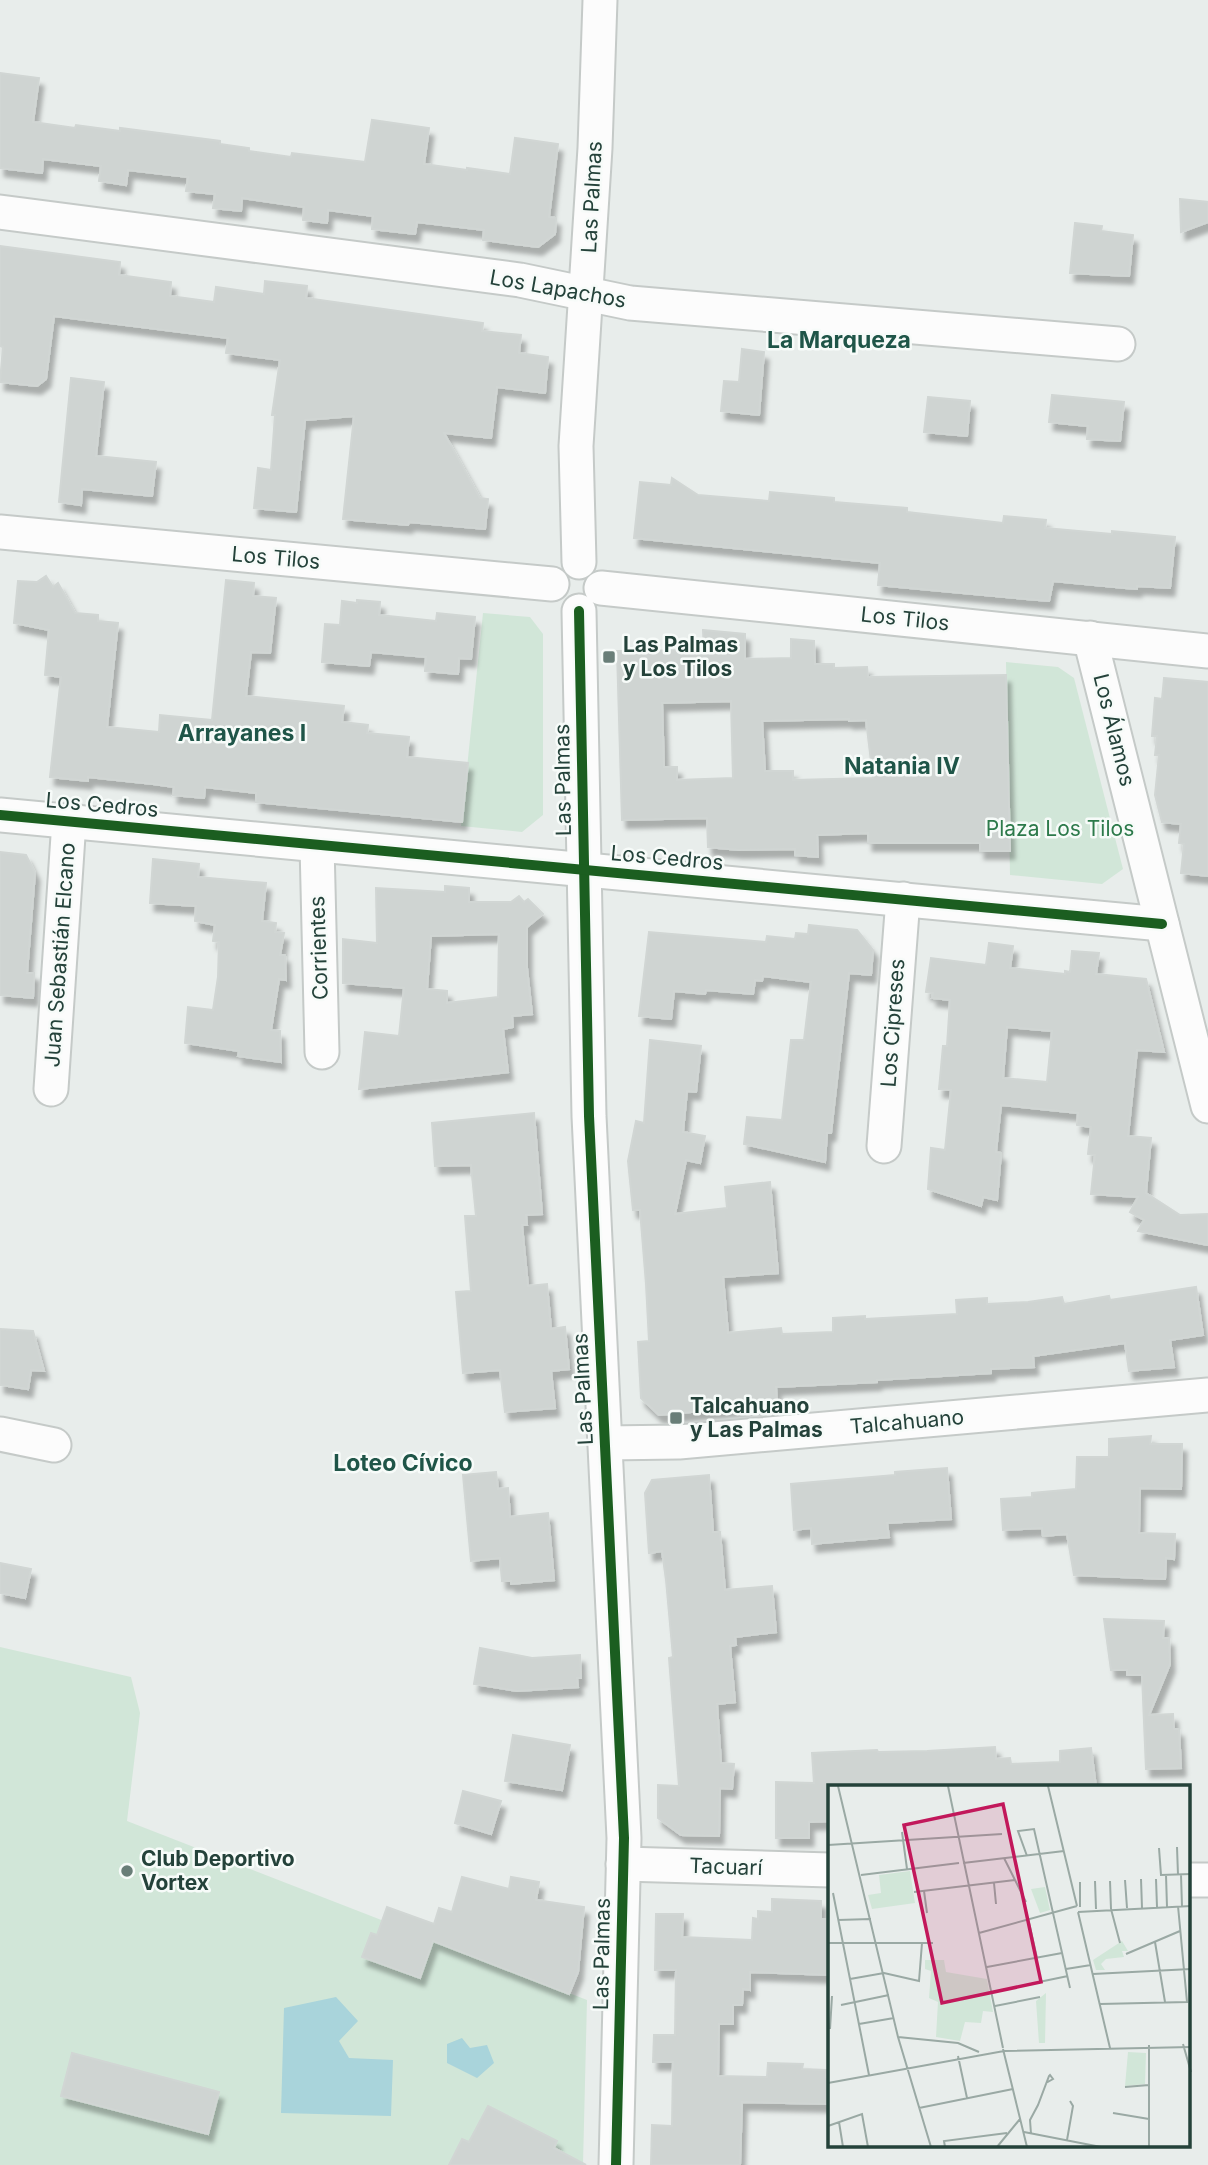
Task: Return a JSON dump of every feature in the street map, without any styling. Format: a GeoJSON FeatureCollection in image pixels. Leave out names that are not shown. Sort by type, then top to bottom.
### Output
{"type":"FeatureCollection","features":[{"type":"Feature","properties":{"kind":"street","name":"Las Palmas"},"geometry":{"type":"LineString","coordinates":[[579,562],[576,446],[595,148],[600,0]]}},
{"type":"Feature","properties":{"kind":"street","name":"Los Lapachos"},"geometry":{"type":"LineString","coordinates":[[0,212],[520,280],[630,303],[1118,344]]}},
{"type":"Feature","properties":{"kind":"street","name":"Los Tilos"},"geometry":{"type":"LineString","coordinates":[[0,533],[552,584]]}},
{"type":"Feature","properties":{"kind":"street"},"geometry":{"type":"LineString","coordinates":[[571,562],[579,562],[596,570],[600,579],[590,599],[571,610],[556,600],[552,584],[558,570],[571,562]]}},
{"type":"Feature","properties":{"kind":"street","name":"Las Palmas"},"geometry":{"type":"LineString","coordinates":[[590,599],[584,870],[589,1116],[624,1838],[617,2165]]}},
{"type":"Feature","properties":{"kind":"street","name":"Los Tilos"},"geometry":{"type":"LineString","coordinates":[[590,599],[1090,638],[1208,650]]}},
{"type":"Feature","properties":{"kind":"street","name":"Los Álamos"},"geometry":{"type":"LineString","coordinates":[[1090,638],[1208,1106]]}},
{"type":"Feature","properties":{"kind":"street","name":"Los Cedros"},"geometry":{"type":"LineString","coordinates":[[0,815],[1162,924]]}},
{"type":"Feature","properties":{"kind":"street","name":"Juan Sebastián Elcano"},"geometry":{"type":"LineString","coordinates":[[51,1089],[69,821]]}},
{"type":"Feature","properties":{"kind":"street","name":"Corrientes"},"geometry":{"type":"LineString","coordinates":[[317,845],[322,1052]]}},
{"type":"Feature","properties":{"kind":"street","name":"Los Cipreses"},"geometry":{"type":"LineString","coordinates":[[884,1146],[903,899]]}},
{"type":"Feature","properties":{"kind":"street","name":"Talcahuano"},"geometry":{"type":"LineString","coordinates":[[605,1443],[679,1442],[1208,1395]]}},
{"type":"Feature","properties":{"kind":"street"},"geometry":{"type":"LineString","coordinates":[[0,1434],[54,1445]]}},
{"type":"Feature","properties":{"kind":"street","name":"Tacuarí"},"geometry":{"type":"LineString","coordinates":[[623,1864],[828,1870]]}},
{"type":"Feature","properties":{"kind":"street"},"geometry":{"type":"LineString","coordinates":[[1190,1880],[1208,1880]]}},
{"type":"Feature","properties":{"kind":"green space"},"geometry":{"type":"Polygon","coordinates":[[[483,613],[530,617],[543,634],[543,815],[522,832],[461,826],[483,613]]]}},
{"type":"Feature","properties":{"kind":"green space","name":"Plaza Los Tilos"},"geometry":{"type":"Polygon","coordinates":[[[1006,662],[1058,667],[1074,678],[1123,869],[1102,884],[1010,875],[1006,662]]]}},
{"type":"Feature","properties":{"kind":"green space","name":"Club Deportivo Vortex"},"geometry":{"type":"Polygon","coordinates":[[[0,1647],[131,1677],[140,1713],[127,1821],[587,2000],[583,2165],[0,2165],[0,1647]]]}},
{"type":"Feature","properties":{"kind":"water"},"geometry":{"type":"Polygon","coordinates":[[[336,1997],[358,2021],[339,2041],[349,2058],[393,2060],[391,2116],[281,2113],[284,2008],[336,1997]]]}},
{"type":"Feature","properties":{"kind":"water"},"geometry":{"type":"Polygon","coordinates":[[[462,2038],[470,2048],[487,2045],[494,2063],[477,2078],[447,2063],[447,2044],[462,2038]]]}},
{"type":"Feature","properties":{"kind":"building"},"geometry":{"type":"Polygon","coordinates":[[[0,73],[39,78],[33,122],[75,128],[76,125],[120,131],[120,128],[220,141],[220,144],[249,148],[249,151],[291,157],[292,153],[365,162],[372,120],[429,128],[424,164],[467,170],[510,174],[515,138],[558,144],[549,217],[556,218],[555,234],[538,247],[483,240],[484,230],[417,222],[415,234],[372,229],[373,216],[328,210],[327,223],[303,220],[304,207],[242,198],[241,211],[213,208],[215,194],[186,191],[188,177],[128,170],[126,185],[99,181],[101,166],[43,159],[42,173],[0,168],[0,73]]]}},
{"type":"Feature","properties":{"kind":"building"},"geometry":{"type":"Polygon","coordinates":[[[1180,199],[1208,202],[1208,222],[1181,232],[1180,199]]]}},
{"type":"Feature","properties":{"kind":"building"},"geometry":{"type":"Polygon","coordinates":[[[1075,223],[1102,226],[1101,231],[1133,235],[1129,276],[1070,273],[1075,223]]]}},
{"type":"Feature","properties":{"kind":"building"},"geometry":{"type":"Polygon","coordinates":[[[0,246],[120,262],[119,275],[171,282],[170,296],[214,302],[216,287],[264,294],[265,281],[307,286],[306,298],[483,323],[482,331],[521,335],[519,353],[548,357],[545,393],[497,387],[491,438],[444,433],[480,498],[488,499],[485,529],[343,519],[354,416],[305,420],[296,512],[254,508],[258,468],[271,470],[275,415],[272,415],[280,360],[226,353],[228,338],[54,316],[46,379],[37,386],[0,382],[3,347],[0,346],[0,246]]]}},
{"type":"Feature","properties":{"kind":"building"},"geometry":{"type":"Polygon","coordinates":[[[742,349],[764,352],[759,415],[721,411],[724,381],[739,382],[742,349]]]}},
{"type":"Feature","properties":{"kind":"building"},"geometry":{"type":"Polygon","coordinates":[[[71,378],[104,382],[96,456],[156,462],[152,496],[82,489],[81,505],[59,502],[71,378]]]}},
{"type":"Feature","properties":{"kind":"building"},"geometry":{"type":"Polygon","coordinates":[[[1052,395],[1124,402],[1120,441],[1087,439],[1088,426],[1049,422],[1052,395]]]}},
{"type":"Feature","properties":{"kind":"building"},"geometry":{"type":"Polygon","coordinates":[[[928,397],[970,401],[967,436],[924,432],[928,397]]]}},
{"type":"Feature","properties":{"kind":"building"},"geometry":{"type":"Polygon","coordinates":[[[672,478],[698,495],[769,501],[770,492],[834,498],[834,502],[907,508],[907,512],[1003,523],[1004,516],[1046,520],[1045,528],[1175,537],[1170,588],[1137,586],[1137,589],[1053,581],[1049,601],[1026,599],[878,585],[880,563],[634,538],[640,482],[671,485],[672,478]]]}},
{"type":"Feature","properties":{"kind":"building"},"geometry":{"type":"Polygon","coordinates":[[[46,576],[53,587],[58,583],[75,613],[98,615],[98,621],[118,623],[107,727],[159,732],[160,715],[212,720],[226,580],[254,583],[253,596],[276,598],[270,653],[251,652],[246,696],[344,706],[342,722],[368,725],[367,733],[409,737],[407,757],[468,763],[462,822],[256,802],[256,793],[205,787],[204,798],[173,795],[174,787],[153,784],[88,777],[88,781],[50,777],[61,677],[45,675],[49,630],[14,623],[18,581],[37,582],[46,576]]]}},
{"type":"Feature","properties":{"kind":"building"},"geometry":{"type":"Polygon","coordinates":[[[357,600],[380,602],[379,615],[436,621],[437,613],[475,617],[471,659],[459,658],[458,674],[425,671],[426,657],[371,652],[369,666],[322,662],[325,624],[340,625],[342,601],[357,603],[357,600]]]}},
{"type":"Feature","properties":{"kind":"building"},"geometry":{"type":"Polygon","coordinates":[[[703,630],[745,634],[745,659],[791,658],[791,639],[814,641],[815,664],[834,664],[834,668],[867,667],[868,677],[1006,675],[1010,851],[980,851],[980,843],[868,843],[868,833],[817,835],[818,857],[795,855],[795,849],[739,850],[708,847],[707,818],[622,820],[617,651],[704,650],[703,630]],[[731,701],[662,703],[664,767],[677,767],[677,780],[733,778],[731,701]],[[866,720],[762,721],[765,771],[793,771],[793,780],[873,778],[866,720]]]}},
{"type":"Feature","properties":{"kind":"building"},"geometry":{"type":"Polygon","coordinates":[[[1164,678],[1208,682],[1208,876],[1181,873],[1184,844],[1179,843],[1181,824],[1162,822],[1155,795],[1159,755],[1155,755],[1157,736],[1152,736],[1155,698],[1162,699],[1164,678]]]}},
{"type":"Feature","properties":{"kind":"building"},"geometry":{"type":"Polygon","coordinates":[[[0,852],[26,855],[35,873],[27,973],[34,973],[33,998],[0,995],[0,852]]]}},
{"type":"Feature","properties":{"kind":"building"},"geometry":{"type":"Polygon","coordinates":[[[153,859],[199,864],[198,877],[266,883],[262,921],[276,923],[275,932],[284,933],[280,955],[285,955],[286,980],[279,979],[271,1030],[280,1031],[281,1062],[238,1056],[239,1051],[185,1043],[188,1007],[213,1010],[219,942],[213,941],[215,925],[195,921],[196,906],[150,903],[153,859]]]}},
{"type":"Feature","properties":{"kind":"building"},"geometry":{"type":"Polygon","coordinates":[[[445,886],[469,888],[469,902],[511,902],[519,896],[524,902],[528,899],[543,914],[527,927],[527,968],[532,1014],[512,1016],[513,1027],[503,1029],[508,1072],[359,1089],[365,1032],[399,1036],[404,988],[343,983],[343,939],[377,943],[376,888],[445,892],[445,886]],[[499,934],[431,936],[427,989],[447,991],[447,1003],[498,997],[499,934]]]}},
{"type":"Feature","properties":{"kind":"building"},"geometry":{"type":"Polygon","coordinates":[[[809,925],[857,930],[873,950],[871,975],[849,973],[831,1133],[827,1133],[825,1162],[744,1144],[747,1117],[782,1120],[791,1040],[804,1040],[811,982],[763,976],[762,981],[755,980],[753,994],[706,990],[705,994],[674,991],[671,1019],[639,1016],[649,932],[766,942],[767,936],[795,939],[796,933],[808,934],[809,925]]]}},
{"type":"Feature","properties":{"kind":"building"},"geometry":{"type":"Polygon","coordinates":[[[989,943],[1013,946],[1010,968],[1065,974],[1065,971],[1070,972],[1072,951],[1099,953],[1096,974],[1146,979],[1164,1052],[1137,1050],[1128,1136],[1151,1138],[1146,1193],[1180,1215],[1208,1214],[1208,1245],[1138,1231],[1144,1220],[1130,1212],[1138,1197],[1091,1194],[1095,1155],[1088,1154],[1091,1127],[1077,1125],[1078,1113],[1001,1105],[996,1152],[1001,1153],[997,1200],[983,1197],[981,1206],[928,1189],[931,1148],[945,1150],[951,1090],[939,1089],[943,1046],[947,1046],[950,1000],[932,998],[933,993],[926,992],[931,958],[986,965],[989,943]],[[1007,1027],[1003,1078],[1047,1082],[1052,1031],[1007,1027]]]}},
{"type":"Feature","properties":{"kind":"building"},"geometry":{"type":"Polygon","coordinates":[[[650,1040],[701,1046],[696,1092],[687,1091],[683,1132],[705,1136],[700,1163],[686,1160],[675,1214],[727,1208],[725,1187],[770,1182],[778,1273],[723,1277],[728,1333],[781,1328],[782,1334],[833,1332],[833,1318],[957,1314],[956,1300],[987,1298],[987,1304],[1062,1297],[1064,1304],[1109,1296],[1110,1300],[1196,1287],[1203,1335],[1170,1340],[1174,1367],[1129,1371],[1125,1343],[1033,1356],[1034,1367],[877,1382],[776,1387],[777,1404],[659,1415],[641,1398],[638,1342],[649,1341],[646,1284],[640,1210],[633,1210],[628,1161],[636,1121],[644,1123],[650,1040]]]}},
{"type":"Feature","properties":{"kind":"building"},"geometry":{"type":"Polygon","coordinates":[[[534,1113],[542,1214],[526,1215],[527,1225],[522,1225],[528,1286],[547,1284],[551,1329],[565,1327],[569,1369],[551,1371],[555,1408],[505,1412],[500,1370],[463,1373],[456,1292],[471,1291],[465,1216],[476,1216],[471,1165],[435,1166],[432,1123],[534,1113]]]}},
{"type":"Feature","properties":{"kind":"building"},"geometry":{"type":"Polygon","coordinates":[[[0,1329],[33,1331],[44,1371],[31,1370],[28,1389],[0,1385],[0,1329]]]}},
{"type":"Feature","properties":{"kind":"building"},"geometry":{"type":"Polygon","coordinates":[[[1151,1436],[1150,1444],[1182,1444],[1181,1489],[1140,1488],[1139,1533],[1175,1534],[1174,1559],[1166,1558],[1165,1579],[1074,1575],[1067,1534],[1043,1536],[1042,1528],[1003,1530],[1001,1499],[1032,1497],[1032,1493],[1076,1489],[1077,1457],[1109,1457],[1109,1439],[1151,1436]]]}},
{"type":"Feature","properties":{"kind":"building"},"geometry":{"type":"Polygon","coordinates":[[[947,1468],[951,1519],[887,1523],[889,1537],[812,1544],[811,1528],[794,1530],[791,1484],[947,1468]]]}},
{"type":"Feature","properties":{"kind":"building"},"geometry":{"type":"Polygon","coordinates":[[[496,1472],[498,1489],[508,1488],[510,1517],[548,1513],[554,1580],[511,1584],[511,1581],[502,1581],[500,1558],[471,1561],[463,1475],[496,1472]]]}},
{"type":"Feature","properties":{"kind":"building"},"geometry":{"type":"Polygon","coordinates":[[[709,1475],[713,1532],[720,1532],[725,1590],[772,1586],[776,1632],[735,1637],[736,1645],[730,1646],[735,1702],[717,1704],[721,1763],[734,1764],[732,1789],[720,1788],[719,1836],[681,1835],[658,1818],[658,1785],[679,1786],[669,1658],[673,1657],[666,1580],[662,1551],[649,1553],[645,1493],[652,1480],[709,1475]]]}},
{"type":"Feature","properties":{"kind":"building"},"geometry":{"type":"Polygon","coordinates":[[[0,1563],[31,1569],[25,1598],[0,1593],[0,1563]]]}},
{"type":"Feature","properties":{"kind":"building"},"geometry":{"type":"Polygon","coordinates":[[[1104,1619],[1164,1621],[1163,1638],[1169,1638],[1170,1664],[1149,1715],[1173,1714],[1174,1729],[1179,1729],[1181,1768],[1146,1769],[1142,1675],[1127,1675],[1127,1670],[1111,1670],[1104,1619]]]}},
{"type":"Feature","properties":{"kind":"building"},"geometry":{"type":"Polygon","coordinates":[[[480,1648],[532,1658],[580,1655],[581,1678],[577,1678],[578,1687],[517,1691],[474,1684],[480,1648]]]}},
{"type":"Feature","properties":{"kind":"building"},"geometry":{"type":"Polygon","coordinates":[[[513,1735],[570,1745],[562,1790],[505,1781],[513,1735]]]}},
{"type":"Feature","properties":{"kind":"building"},"geometry":{"type":"Polygon","coordinates":[[[995,1747],[996,1759],[1010,1758],[1011,1764],[1060,1762],[1060,1751],[1091,1748],[1096,1785],[828,1785],[828,1821],[809,1822],[809,1838],[776,1838],[776,1782],[814,1783],[812,1753],[995,1747]]]}},
{"type":"Feature","properties":{"kind":"building"},"geometry":{"type":"Polygon","coordinates":[[[463,1791],[501,1801],[491,1834],[455,1823],[463,1791]]]}},
{"type":"Feature","properties":{"kind":"building"},"geometry":{"type":"Polygon","coordinates":[[[462,1877],[509,1889],[511,1877],[539,1882],[536,1900],[584,1907],[578,1972],[569,1994],[433,1941],[420,1978],[362,1957],[371,1933],[377,1935],[387,1907],[434,1924],[439,1908],[452,1912],[462,1877]]]}},
{"type":"Feature","properties":{"kind":"building"},"geometry":{"type":"Polygon","coordinates":[[[772,1899],[821,1901],[821,1919],[828,1919],[828,1975],[750,1972],[750,1990],[743,1989],[742,2005],[733,2005],[733,2024],[719,2024],[718,2076],[767,2077],[768,2063],[803,2064],[802,2069],[826,2070],[828,2104],[742,2102],[740,2165],[651,2165],[652,2125],[672,2126],[673,2062],[653,2062],[654,2035],[675,2035],[676,1970],[655,1970],[656,1914],[683,1914],[682,1937],[752,1940],[753,1918],[758,1919],[758,1911],[772,1912],[772,1899]]]}},
{"type":"Feature","properties":{"kind":"building"},"geometry":{"type":"Polygon","coordinates":[[[72,2053],[219,2092],[208,2134],[61,2096],[72,2053]]]}},
{"type":"Feature","properties":{"kind":"building"},"geometry":{"type":"Polygon","coordinates":[[[488,2106],[557,2141],[554,2148],[586,2165],[449,2165],[462,2139],[469,2142],[488,2106]]]}},
{"type":"Feature","properties":{"kind":"cycle path"},"geometry":{"type":"LineString","coordinates":[[579,611],[589,1116],[624,1838],[616,2165]]}},
{"type":"Feature","properties":{"kind":"cycle path"},"geometry":{"type":"LineString","coordinates":[[0,815],[1162,924]]}},
{"type":"Feature","properties":{"kind":"place","name":"Las Palmas y Los Tilos"},"geometry":{"type":"Point","coordinates":[609,657]}},
{"type":"Feature","properties":{"kind":"place","name":"Talcahuano y Las Palmas"},"geometry":{"type":"Point","coordinates":[676,1418]}},
{"type":"Feature","properties":{"kind":"place","name":"Club Deportivo Vortex"},"geometry":{"type":"Point","coordinates":[127,1871]}},
{"type":"Feature","properties":{"kind":"district","name":"La Marqueza"},"geometry":{"type":"Point","coordinates":[839,340]}},
{"type":"Feature","properties":{"kind":"district","name":"Arrayanes I"},"geometry":{"type":"Point","coordinates":[242,733]}},
{"type":"Feature","properties":{"kind":"district","name":"Natania IV"},"geometry":{"type":"Point","coordinates":[902,766]}},
{"type":"Feature","properties":{"kind":"district","name":"Loteo Cívico"},"geometry":{"type":"Point","coordinates":[403,1463]}}]}
